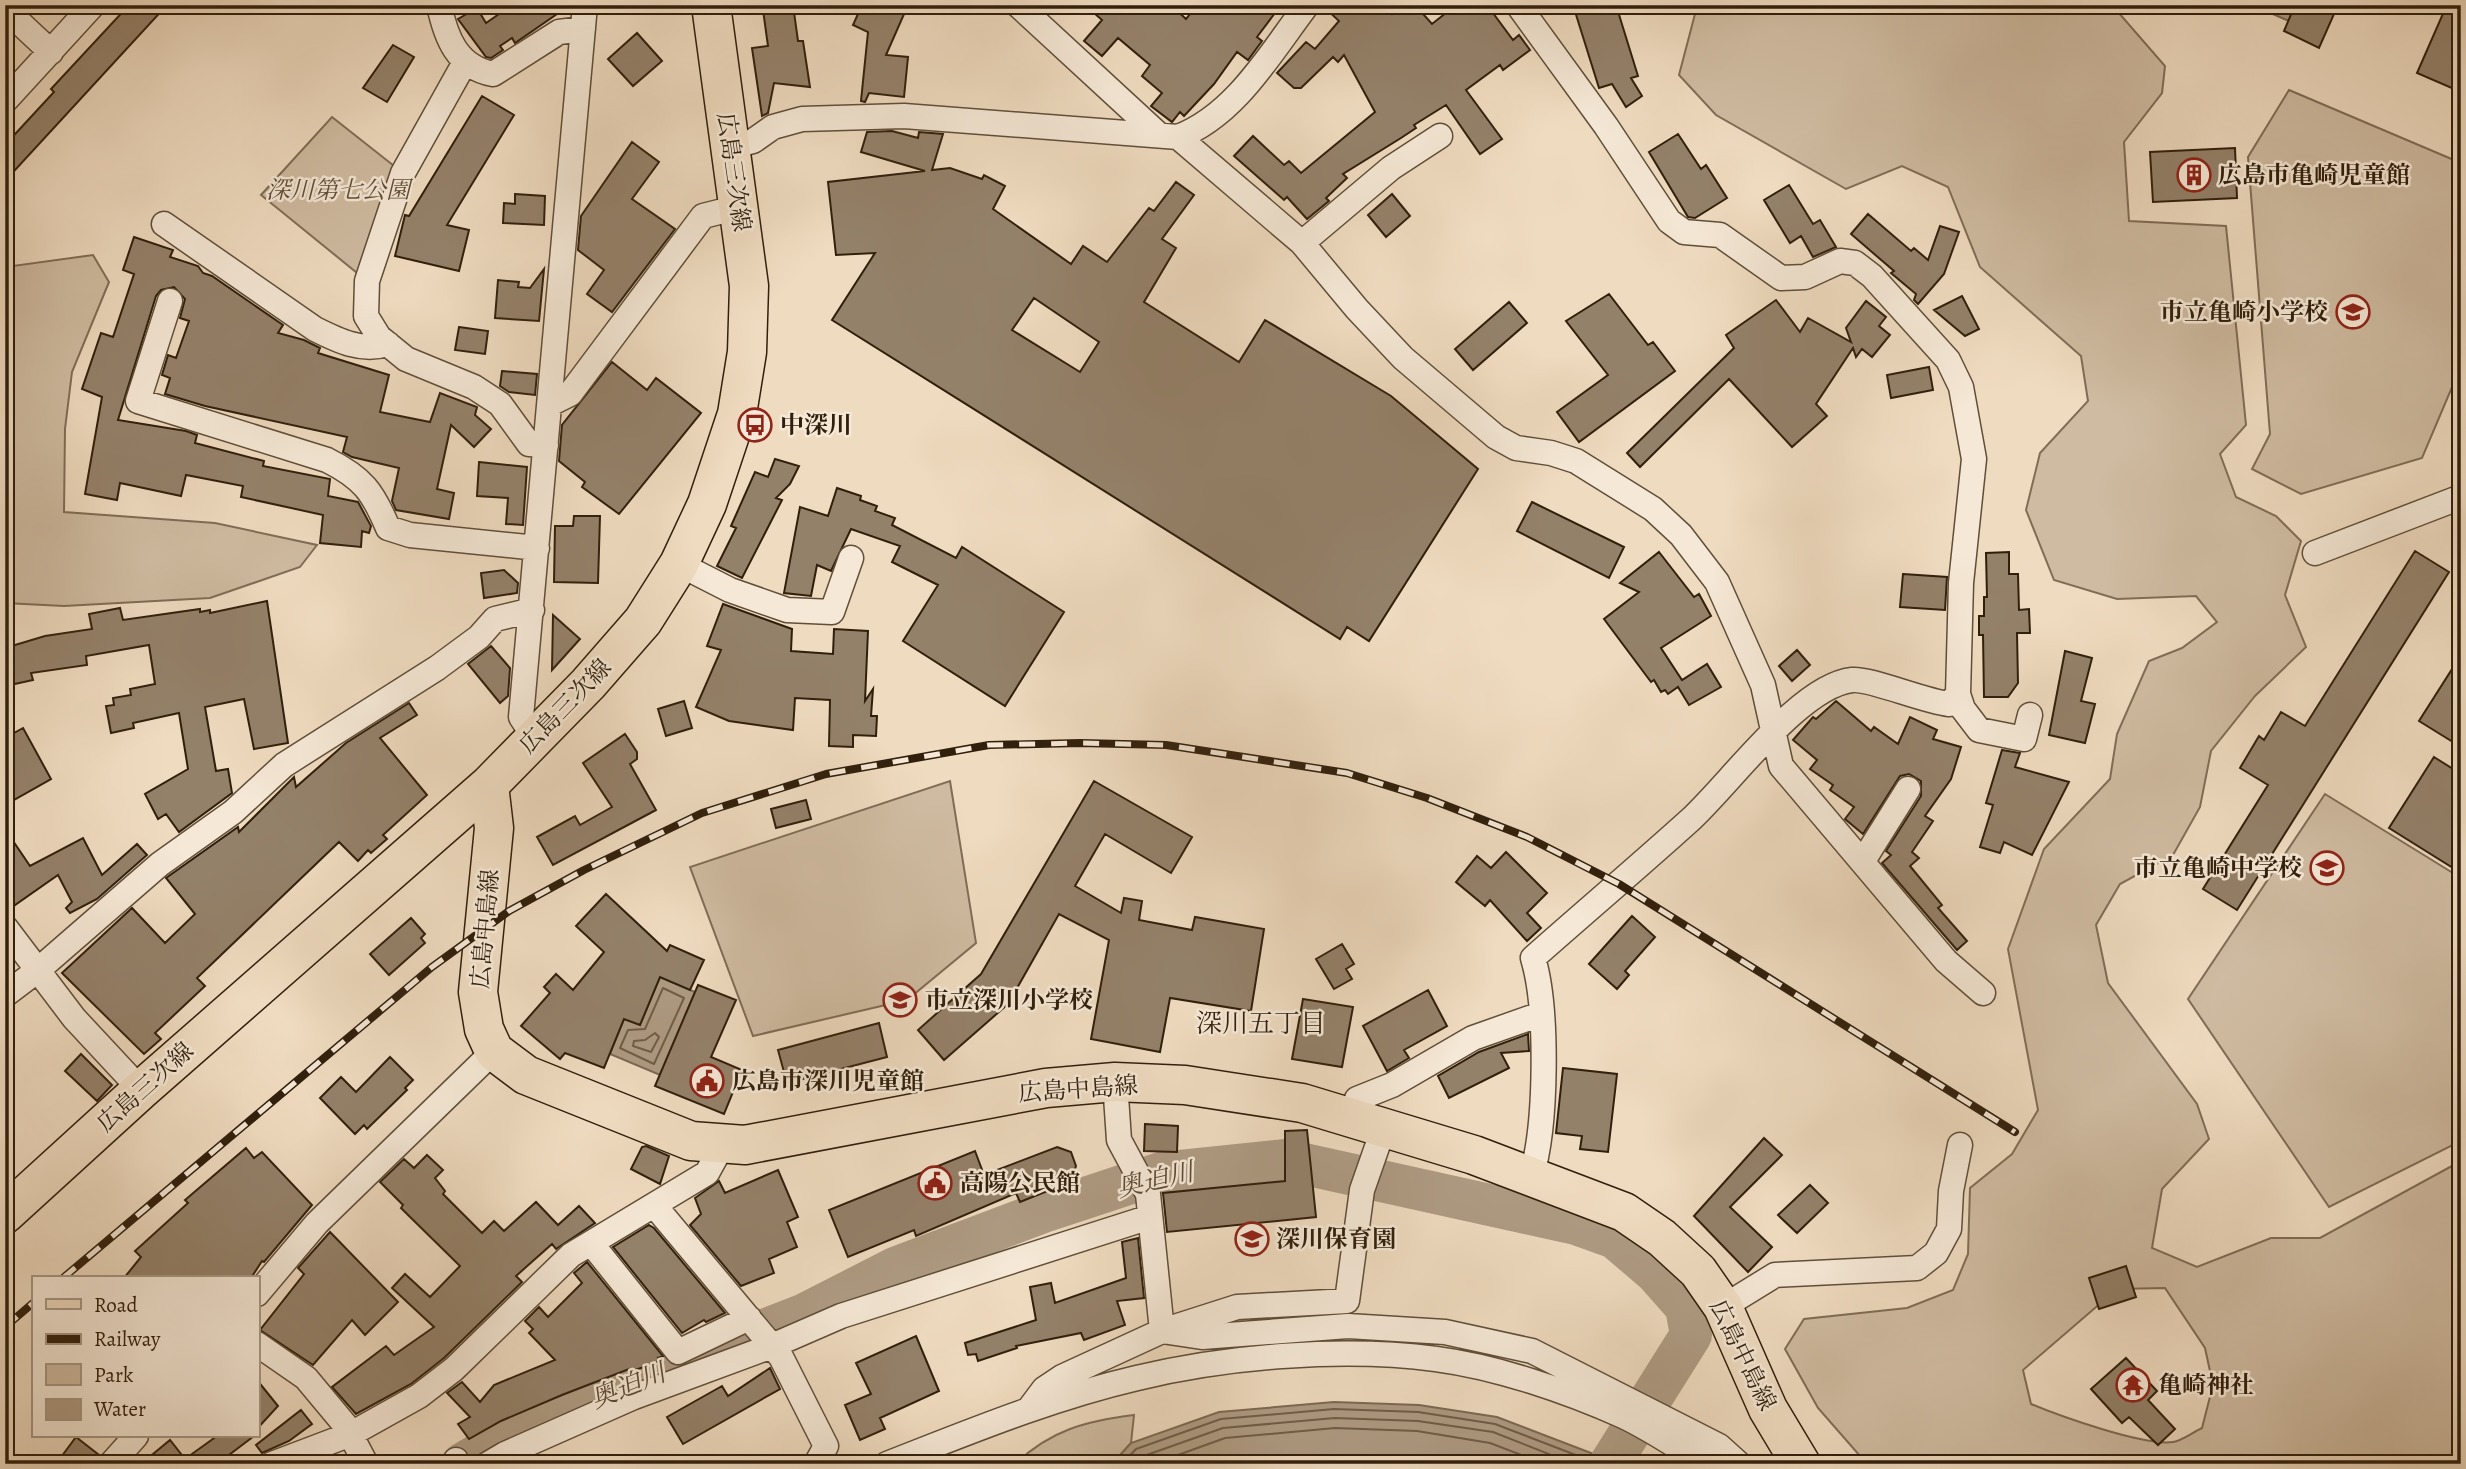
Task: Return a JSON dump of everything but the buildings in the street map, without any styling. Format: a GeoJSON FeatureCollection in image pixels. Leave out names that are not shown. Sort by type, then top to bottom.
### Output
{"type":"FeatureCollection","features":[{"type":"Feature","properties":{"kind":"main road","name":"広島三次線"},"geometry":{"type":"LineString","coordinates":[[5,1214],[141,1090],[489,785],[588,684],[643,621],[679,564],[707,504],[737,414],[747,352],[749,286],[711,5]]}},
{"type":"Feature","properties":{"kind":"main road","name":"広島中島線"},"geometry":{"type":"LineString","coordinates":[[489,785],[494,828],[478,992],[484,1029],[494,1051],[526,1075],[691,1141],[723,1144],[745,1144],[1046,1088],[1115,1082],[1185,1085],[1302,1102],[1369,1134],[1474,1155],[1624,1212],[1662,1238],[1698,1271],[1723,1307],[1768,1409],[1801,1464]]}},
{"type":"Feature","properties":{"kind":"street"},"geometry":{"type":"LineString","coordinates":[[5,101],[93,5]]}},
{"type":"Feature","properties":{"kind":"street"},"geometry":{"type":"LineString","coordinates":[[439,5],[444,32],[465,62],[476,70],[493,74],[584,17]]}},
{"type":"Feature","properties":{"kind":"street"},"geometry":{"type":"LineString","coordinates":[[1018,5],[1169,136],[1302,243],[1357,309],[1403,358],[1496,437],[1516,448],[1551,453],[1576,461],[1653,509],[1681,535],[1717,582],[1763,685],[1781,766],[1809,803],[1863,861],[1946,961],[1983,993]]}},
{"type":"Feature","properties":{"kind":"street"},"geometry":{"type":"LineString","coordinates":[[730,147],[753,141],[774,127],[802,119],[904,116],[1169,136],[1201,128],[1238,95],[1307,5]]}},
{"type":"Feature","properties":{"kind":"street"},"geometry":{"type":"LineString","coordinates":[[1518,5],[1606,126],[1669,221],[1684,232],[1720,235],[1781,278],[1805,277],[1840,261],[1856,263],[1872,276],[1948,360],[1961,387],[1974,459],[1961,583],[1958,694],[1963,709],[1979,730],[2024,739],[2030,715]]}},
{"type":"Feature","properties":{"kind":"street"},"geometry":{"type":"LineString","coordinates":[[5,9],[51,52]]}},
{"type":"Feature","properties":{"kind":"street"},"geometry":{"type":"LineString","coordinates":[[534,737],[521,717],[584,17]]}},
{"type":"Feature","properties":{"kind":"street"},"geometry":{"type":"LineString","coordinates":[[465,62],[403,173],[367,281],[366,316],[379,337],[406,359],[474,387],[500,404],[529,444],[546,445]]}},
{"type":"Feature","properties":{"kind":"street"},"geometry":{"type":"LineString","coordinates":[[1302,243],[1391,168],[1440,136]]}},
{"type":"Feature","properties":{"kind":"street"},"geometry":{"type":"LineString","coordinates":[[550,404],[570,394],[702,216],[739,206]]}},
{"type":"Feature","properties":{"kind":"street"},"geometry":{"type":"LineString","coordinates":[[164,224],[315,329],[338,341],[371,349],[388,344]]}},
{"type":"Feature","properties":{"kind":"street"},"geometry":{"type":"LineString","coordinates":[[170,301],[138,401],[338,466],[374,494],[388,528],[410,535],[537,548]]}},
{"type":"Feature","properties":{"kind":"street"},"geometry":{"type":"LineString","coordinates":[[2315,553],[2461,497]]}},
{"type":"Feature","properties":{"kind":"street"},"geometry":{"type":"LineString","coordinates":[[679,564],[730,590],[787,610],[832,612],[851,558]]}},
{"type":"Feature","properties":{"kind":"street"},"geometry":{"type":"LineString","coordinates":[[5,995],[38,970],[160,864],[233,812],[284,765],[437,667],[479,636],[495,619],[532,610]]}},
{"type":"Feature","properties":{"kind":"street"},"geometry":{"type":"LineString","coordinates":[[1531,1177],[1537,1156],[1544,1034],[1541,1014],[1542,987],[1533,958],[1692,818],[1797,709],[1828,686],[1854,679],[1930,702],[1949,704],[1958,694]]}},
{"type":"Feature","properties":{"kind":"street"},"geometry":{"type":"LineString","coordinates":[[1863,861],[1908,789]]}},
{"type":"Feature","properties":{"kind":"street"},"geometry":{"type":"LineString","coordinates":[[5,927],[74,1018],[141,1090]]}},
{"type":"Feature","properties":{"kind":"street"},"geometry":{"type":"LineString","coordinates":[[1029,1409],[1044,1389],[1062,1377],[1162,1331],[1237,1307],[1347,1301],[1369,1134],[1357,1099],[1392,1085],[1473,1038],[1541,1014]]}},
{"type":"Feature","properties":{"kind":"street"},"geometry":{"type":"LineString","coordinates":[[259,1292],[317,1223],[494,1051]]}},
{"type":"Feature","properties":{"kind":"street"},"geometry":{"type":"LineString","coordinates":[[1115,1082],[1119,1140],[1148,1194],[1162,1331]]}},
{"type":"Feature","properties":{"kind":"street"},"geometry":{"type":"LineString","coordinates":[[272,1464],[351,1434],[419,1396],[473,1351],[571,1255],[707,1173],[723,1144]]}},
{"type":"Feature","properties":{"kind":"street"},"geometry":{"type":"LineString","coordinates":[[1723,1307],[1775,1275],[1917,1268],[1936,1253],[1949,1229],[1951,1191],[1960,1145]]}},
{"type":"Feature","properties":{"kind":"street"},"geometry":{"type":"LineString","coordinates":[[654,1205],[782,1357],[826,1446],[816,1464]]}},
{"type":"Feature","properties":{"kind":"street"},"geometry":{"type":"LineString","coordinates":[[591,1243],[678,1352],[841,1316],[1150,1217]]}},
{"type":"Feature","properties":{"kind":"street"},"geometry":{"type":"LineString","coordinates":[[1162,1331],[1202,1337],[1348,1326],[1444,1332],[1532,1351],[1719,1446],[1738,1464]]}},
{"type":"Feature","properties":{"kind":"street"},"geometry":{"type":"LineString","coordinates":[[488,1464],[634,1397],[761,1332]]}},
{"type":"Feature","properties":{"kind":"street"},"geometry":{"type":"LineString","coordinates":[[259,1345],[306,1378],[351,1434],[366,1464]]}},
{"type":"Feature","properties":{"kind":"street"},"geometry":{"type":"LineString","coordinates":[[887,1464],[1029,1409],[1137,1378],[1225,1363],[1339,1355],[1436,1359],[1508,1374],[1623,1416],[1705,1464]]}},
{"type":"Feature","properties":{"kind":"street"},"geometry":{"type":"LineString","coordinates":[[111,1464],[134,1438]]}},
{"type":"Feature","properties":{"kind":"green space"},"geometry":{"type":"Polygon","coordinates":[[[1692,5],[2112,5],[2165,66],[2162,93],[2124,142],[2129,221],[2226,226],[2246,425],[2220,454],[2236,497],[2276,516],[2301,541],[2285,595],[2306,647],[2255,696],[2211,751],[2200,807],[2173,855],[2120,884],[2096,925],[2108,983],[2197,1104],[2209,1139],[2162,1189],[2152,1248],[2197,1267],[2271,1238],[2320,1238],[2461,1161],[2461,1464],[1867,1464],[1818,1408],[1785,1349],[1804,1319],[1907,1308],[1953,1290],[1968,1254],[1970,1188],[2012,1154],[2038,1110],[2008,949],[2044,849],[2110,779],[2117,734],[2149,661],[2182,648],[2217,622],[2196,596],[2117,599],[2054,580],[2026,510],[2040,453],[2088,401],[2081,356],[1980,267],[1948,187],[1902,166],[1846,189],[1716,115],[1679,75],[1695,14],[1692,5]],[[2165,1288],[2117,1289],[2023,1370],[2031,1404],[2123,1435],[2173,1442],[2202,1428],[2213,1385],[2205,1348],[2165,1288]]]}},
{"type":"Feature","properties":{"kind":"green space"},"geometry":{"type":"Polygon","coordinates":[[[2289,90],[2461,163],[2461,366],[2422,458],[2301,494],[2252,469],[2270,434],[2248,157],[2289,90]]]}},
{"type":"Feature","properties":{"kind":"green space","name":"深川第七公園"},"geometry":{"type":"Polygon","coordinates":[[[332,117],[403,173],[367,281],[261,195],[332,117]]]}},
{"type":"Feature","properties":{"kind":"green space"},"geometry":{"type":"Polygon","coordinates":[[[93,255],[109,282],[72,372],[65,429],[64,512],[215,523],[317,545],[300,567],[210,598],[64,606],[5,603],[5,267],[93,255]]]}},
{"type":"Feature","properties":{"kind":"green space"},"geometry":{"type":"Polygon","coordinates":[[[950,781],[976,943],[907,1000],[753,1036],[690,867],[950,781]]]}},
{"type":"Feature","properties":{"kind":"green space"},"geometry":{"type":"Polygon","coordinates":[[[2325,794],[2461,878],[2461,1141],[2329,1207],[2188,999],[2325,794]]]}},
{"type":"Feature","properties":{"kind":"green space"},"geometry":{"type":"Polygon","coordinates":[[[1134,1415],[1131,1443],[1112,1464],[1015,1464],[1042,1443],[1070,1429],[1100,1420],[1134,1415]]]}},
{"type":"Feature","properties":{"kind":"water"},"geometry":{"type":"Polygon","coordinates":[[[2252,5],[2295,5],[2289,21],[2252,5]]]}},
{"type":"Feature","properties":{"kind":"water"},"geometry":{"type":"Polygon","coordinates":[[[660,977],[695,992],[660,1075],[610,1054],[624,1019],[640,1025],[660,977]]]}},
{"type":"Feature","properties":{"kind":"water"},"geometry":{"type":"Polygon","coordinates":[[[1334,1402],[1419,1405],[1497,1417],[1604,1458],[1609,1448],[1634,1461],[1633,1464],[1112,1464],[1131,1443],[1219,1412],[1334,1402]]]}},
{"type":"Feature","properties":{"kind":"waterway","name":"奥迫川"},"geometry":{"type":"LineString","coordinates":[[462,1464],[514,1433],[632,1382],[805,1314],[895,1268],[1043,1212],[1161,1173],[1286,1160],[1576,1224],[1615,1238],[1656,1273],[1686,1307],[1691,1335],[1610,1464]]}},
{"type":"Feature","properties":{"kind":"railway"},"geometry":{"type":"LineString","coordinates":[[65,1276],[432,967],[509,911],[584,870],[702,813],[826,774],[989,745],[1166,745],[1347,773],[1427,798],[1527,837],[1619,884],[2015,1132]]}},
{"type":"Feature","properties":{"kind":"railway"},"geometry":{"type":"LineString","coordinates":[[5,1327],[32,1304]]}},
{"type":"Feature","properties":{"kind":"place","name":"広島市亀崎児童館"},"geometry":{"type":"Point","coordinates":[2194,175]}},
{"type":"Feature","properties":{"kind":"place","name":"市立亀崎小学校"},"geometry":{"type":"Point","coordinates":[2353,312]}},
{"type":"Feature","properties":{"kind":"place","name":"中深川"},"geometry":{"type":"Point","coordinates":[755,425]}},
{"type":"Feature","properties":{"kind":"place","name":"市立亀崎中学校"},"geometry":{"type":"Point","coordinates":[2327,868]}},
{"type":"Feature","properties":{"kind":"place","name":"市立深川小学校"},"geometry":{"type":"Point","coordinates":[900,1000]}},
{"type":"Feature","properties":{"kind":"place","name":"広島市深川児童館"},"geometry":{"type":"Point","coordinates":[707,1081]}},
{"type":"Feature","properties":{"kind":"place","name":"高陽公民館"},"geometry":{"type":"Point","coordinates":[935,1183]}},
{"type":"Feature","properties":{"kind":"place","name":"深川保育園"},"geometry":{"type":"Point","coordinates":[1252,1239]}},
{"type":"Feature","properties":{"kind":"place","name":"亀崎神社"},"geometry":{"type":"Point","coordinates":[2133,1385]}},
{"type":"Feature","properties":{"kind":"district","name":"深川五丁目"},"geometry":{"type":"Point","coordinates":[1261,1023]}}]}
